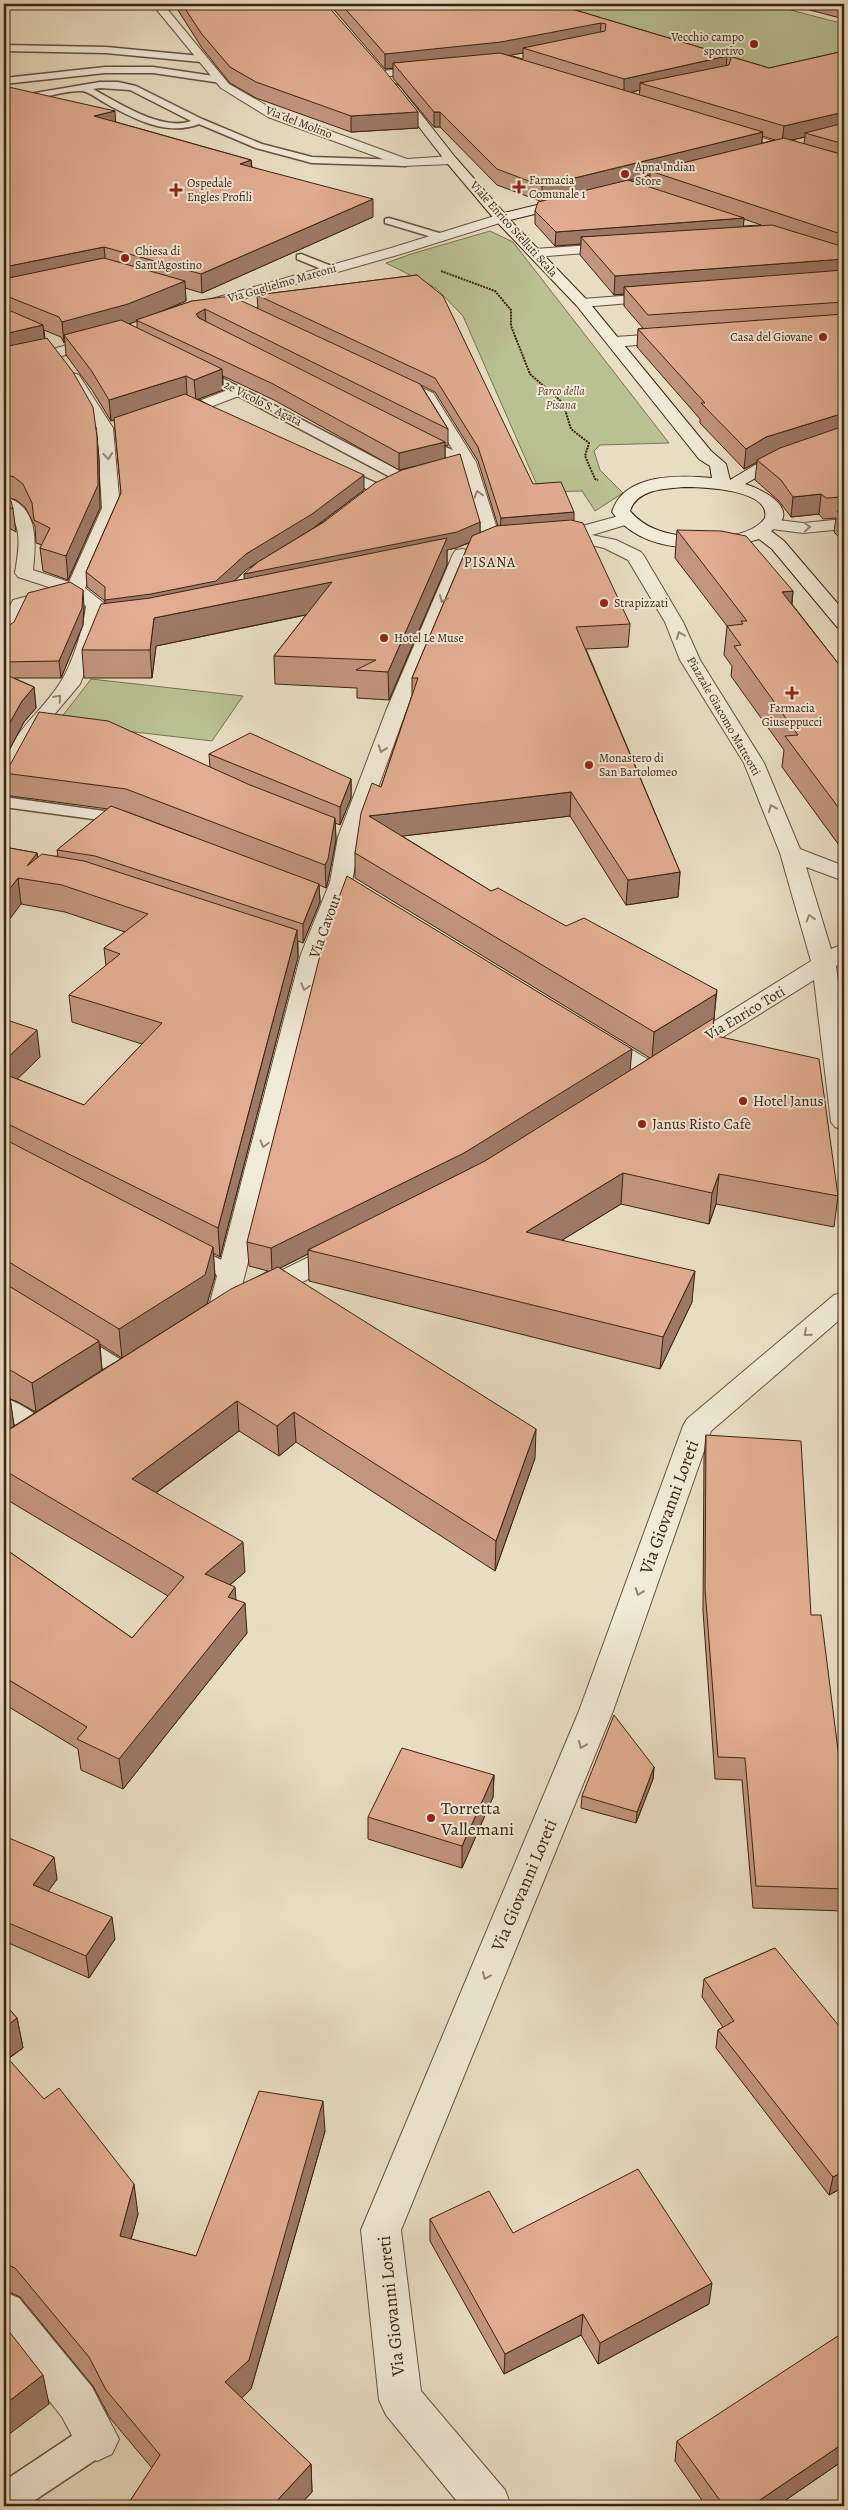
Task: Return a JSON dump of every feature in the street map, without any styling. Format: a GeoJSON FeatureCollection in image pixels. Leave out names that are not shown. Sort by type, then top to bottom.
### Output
{"type":"FeatureCollection","features":[{"type":"Feature","properties":{"kind":"street","name":"Via del Molino"},"geometry":{"type":"LineString","coordinates":[[157,4],[167,13],[201,59],[220,80],[245,99],[272,114],[406,163],[452,160]]}},
{"type":"Feature","properties":{"kind":"street","name":"Viale Enrico Stelluti Scala"},"geometry":{"type":"LineString","coordinates":[[442,68],[379,70],[502,218],[582,303],[705,455],[718,464],[727,485]]}},
{"type":"Feature","properties":{"kind":"street"},"geometry":{"type":"LineString","coordinates":[[711,126],[844,167]]}},
{"type":"Feature","properties":{"kind":"street"},"geometry":{"type":"LineString","coordinates":[[755,155],[810,142]]}},
{"type":"Feature","properties":{"kind":"street","name":"Via Guglielmo Marconi"},"geometry":{"type":"LineString","coordinates":[[187,312],[218,301],[396,251],[502,218],[698,170]]}},
{"type":"Feature","properties":{"kind":"street"},"geometry":{"type":"LineString","coordinates":[[630,187],[658,196]]}},
{"type":"Feature","properties":{"kind":"street"},"geometry":{"type":"LineString","coordinates":[[534,253],[633,246]]}},
{"type":"Feature","properties":{"kind":"street"},"geometry":{"type":"LineString","coordinates":[[188,295],[218,301],[249,312]]}},
{"type":"Feature","properties":{"kind":"street"},"geometry":{"type":"LineString","coordinates":[[582,303],[677,295]]}},
{"type":"Feature","properties":{"kind":"street"},"geometry":{"type":"LineString","coordinates":[[4,362],[51,345],[114,336]]}},
{"type":"Feature","properties":{"kind":"street"},"geometry":{"type":"LineString","coordinates":[[615,342],[685,337]]}},
{"type":"Feature","properties":{"kind":"street"},"geometry":{"type":"LineString","coordinates":[[51,345],[110,427],[111,508],[85,563],[75,590]]}},
{"type":"Feature","properties":{"kind":"street"},"geometry":{"type":"LineString","coordinates":[[374,371],[427,396],[468,462],[492,540],[512,539]]}},
{"type":"Feature","properties":{"kind":"street"},"geometry":{"type":"LineString","coordinates":[[191,404],[238,391]]}},
{"type":"Feature","properties":{"kind":"street"},"geometry":{"type":"LineString","coordinates":[[727,485],[773,461],[844,438]]}},
{"type":"Feature","properties":{"kind":"street"},"geometry":{"type":"LineString","coordinates":[[684,482],[701,463],[705,455],[773,461]]}},
{"type":"Feature","properties":{"kind":"street"},"geometry":{"type":"LineString","coordinates":[[749,492],[773,461]]}},
{"type":"Feature","properties":{"kind":"street"},"geometry":{"type":"LineString","coordinates":[[440,467],[468,462]]}},
{"type":"Feature","properties":{"kind":"street"},"geometry":{"type":"LineString","coordinates":[[372,493],[408,475]]}},
{"type":"Feature","properties":{"kind":"street"},"geometry":{"type":"LineString","coordinates":[[765,528],[774,518],[773,509],[763,498],[727,485],[684,482],[650,486],[627,498],[622,504],[621,512],[636,528],[662,538],[706,542],[739,538],[765,528],[803,528],[844,524]]}},
{"type":"Feature","properties":{"kind":"street"},"geometry":{"type":"LineString","coordinates":[[4,502],[16,509],[28,530],[24,574],[75,590],[96,604],[104,624],[70,684],[4,782]]}},
{"type":"Feature","properties":{"kind":"street"},"geometry":{"type":"LineString","coordinates":[[551,536],[570,535],[626,519]]}},
{"type":"Feature","properties":{"kind":"street"},"geometry":{"type":"LineString","coordinates":[[765,528],[844,623]]}},
{"type":"Feature","properties":{"kind":"street"},"geometry":{"type":"LineString","coordinates":[[570,535],[610,544],[636,556],[662,538]]}},
{"type":"Feature","properties":{"kind":"street"},"geometry":{"type":"LineString","coordinates":[[739,538],[760,550],[793,562]]}},
{"type":"Feature","properties":{"kind":"street","name":"Via Cavour"},"geometry":{"type":"LineString","coordinates":[[222,1310],[304,951],[337,891],[340,834],[396,711],[453,556],[492,540]]}},
{"type":"Feature","properties":{"kind":"street","name":"Piazzale Giacomo Matteotti"},"geometry":{"type":"LineString","coordinates":[[636,556],[674,622],[690,660],[754,763],[834,958]]}},
{"type":"Feature","properties":{"kind":"street"},"geometry":{"type":"LineString","coordinates":[[4,638],[20,604],[75,590]]}},
{"type":"Feature","properties":{"kind":"street"},"geometry":{"type":"LineString","coordinates":[[791,853],[844,874]]}},
{"type":"Feature","properties":{"kind":"street"},"geometry":{"type":"LineString","coordinates":[[834,958],[844,1122]]}},
{"type":"Feature","properties":{"kind":"street","name":"Via Enrico Toti"},"geometry":{"type":"LineString","coordinates":[[625,1087],[834,958]]}},
{"type":"Feature","properties":{"kind":"street"},"geometry":{"type":"LineString","coordinates":[[583,1030],[650,1071]]}},
{"type":"Feature","properties":{"kind":"street"},"geometry":{"type":"LineString","coordinates":[[197,1325],[222,1310],[360,1242]]}},
{"type":"Feature","properties":{"kind":"street","name":"Via Giovanni Loreti"},"geometry":{"type":"LineString","coordinates":[[489,2506],[402,2400],[381,2230],[596,1711],[698,1426],[844,1301]]}},
{"type":"Feature","properties":{"kind":"street"},"geometry":{"type":"LineString","coordinates":[[99,1386],[148,1356]]}},
{"type":"Feature","properties":{"kind":"street"},"geometry":{"type":"LineString","coordinates":[[12,1443],[59,1411]]}},
{"type":"Feature","properties":{"kind":"street"},"geometry":{"type":"LineString","coordinates":[[4,2312],[77,2402],[97,2439]]}},
{"type":"Feature","properties":{"kind":"lane"},"geometry":{"type":"LineString","coordinates":[[4,48],[106,50],[201,59]]}},
{"type":"Feature","properties":{"kind":"lane"},"geometry":{"type":"LineString","coordinates":[[4,81],[105,70],[153,70],[220,80]]}},
{"type":"Feature","properties":{"kind":"lane"},"geometry":{"type":"LineString","coordinates":[[61,103],[31,95],[100,85],[133,88],[198,121],[259,146],[312,160],[406,163]]}},
{"type":"Feature","properties":{"kind":"lane"},"geometry":{"type":"LineString","coordinates":[[84,88],[150,121],[176,126],[188,126],[198,121]]}},
{"type":"Feature","properties":{"kind":"lane"},"geometry":{"type":"LineString","coordinates":[[389,222],[442,237]]}},
{"type":"Feature","properties":{"kind":"lane"},"geometry":{"type":"LineString","coordinates":[[301,257],[330,270]]}},
{"type":"Feature","properties":{"kind":"lane","name":"2e Vicolo S. Agata"},"geometry":{"type":"LineString","coordinates":[[187,364],[408,475]]}},
{"type":"Feature","properties":{"kind":"lane"},"geometry":{"type":"LineString","coordinates":[[191,404],[214,414]]}},
{"type":"Feature","properties":{"kind":"lane"},"geometry":{"type":"LineString","coordinates":[[406,433],[468,462]]}},
{"type":"Feature","properties":{"kind":"lane"},"geometry":{"type":"LineString","coordinates":[[327,465],[372,493]]}},
{"type":"Feature","properties":{"kind":"lane"},"geometry":{"type":"LineString","coordinates":[[4,802],[119,818],[146,828]]}},
{"type":"Feature","properties":{"kind":"lane"},"geometry":{"type":"LineString","coordinates":[[169,1241],[230,1273]]}},
{"type":"Feature","properties":{"kind":"lane"},"geometry":{"type":"LineString","coordinates":[[55,1329],[123,1371]]}},
{"type":"Feature","properties":{"kind":"lane"},"geometry":{"type":"LineString","coordinates":[[4,1406],[35,1426]]}},
{"type":"Feature","properties":{"kind":"lane"},"geometry":{"type":"LineString","coordinates":[[4,2500],[97,2439]]}},
{"type":"Feature","properties":{"kind":"path"},"geometry":{"type":"LineString","coordinates":[[396,251],[494,291],[511,310],[511,326],[530,374],[563,403],[571,429],[589,442],[585,456],[595,479],[637,492]]}},
{"type":"Feature","properties":{"kind":"green space","name":"Vecchio campo sportivo"},"geometry":{"type":"Polygon","coordinates":[[[610,4],[768,4],[844,24],[844,64],[782,78],[560,14],[610,4]]]}},
{"type":"Feature","properties":{"kind":"green space","name":"Parco della Pisana"},"geometry":{"type":"Polygon","coordinates":[[[490,231],[513,242],[669,443],[600,445],[594,451],[600,470],[623,493],[595,511],[582,491],[540,492],[463,316],[436,288],[386,263],[490,231]]]}},
{"type":"Feature","properties":{"kind":"green space"},"geometry":{"type":"Polygon","coordinates":[[[91,679],[243,696],[212,741],[57,723],[91,679]]]}},
{"type":"Feature","properties":{"kind":"building"},"geometry":{"type":"Polygon","coordinates":[[[182,4],[326,4],[418,112],[351,116],[256,82],[230,67],[201,33],[182,4]]]}},
{"type":"Feature","properties":{"kind":"building"},"geometry":{"type":"Polygon","coordinates":[[[341,4],[555,4],[769,68],[844,51],[844,112],[784,126],[640,83],[729,65],[731,58],[727,56],[624,79],[523,48],[605,31],[606,24],[601,23],[501,42],[385,54],[341,4]]]}},
{"type":"Feature","properties":{"kind":"building"},"geometry":{"type":"Polygon","coordinates":[[[500,53],[763,132],[542,186],[497,169],[440,112],[434,112],[393,63],[500,53]]]}},
{"type":"Feature","properties":{"kind":"building","name":"Ospedale Engles Profili"},"geometry":{"type":"Polygon","coordinates":[[[4,86],[115,111],[94,116],[251,160],[240,164],[373,199],[201,274],[104,247],[4,267],[4,86]]]}},
{"type":"Feature","properties":{"kind":"building"},"geometry":{"type":"Polygon","coordinates":[[[844,123],[844,144],[805,133],[844,123]]]}},
{"type":"Feature","properties":{"kind":"building"},"geometry":{"type":"Polygon","coordinates":[[[784,138],[844,155],[844,235],[650,171],[784,138]]]}},
{"type":"Feature","properties":{"kind":"building"},"geometry":{"type":"Polygon","coordinates":[[[628,180],[744,218],[556,232],[535,211],[538,202],[628,180]]]}},
{"type":"Feature","properties":{"kind":"building"},"geometry":{"type":"Polygon","coordinates":[[[772,225],[844,247],[844,259],[615,276],[581,237],[772,225]]]}},
{"type":"Feature","properties":{"kind":"building"},"geometry":{"type":"Polygon","coordinates":[[[104,258],[185,281],[128,304],[62,322],[59,317],[4,295],[4,279],[104,258]]]}},
{"type":"Feature","properties":{"kind":"building"},"geometry":{"type":"Polygon","coordinates":[[[844,270],[844,302],[648,315],[624,287],[844,270]]]}},
{"type":"Feature","properties":{"kind":"building"},"geometry":{"type":"Polygon","coordinates":[[[417,275],[443,296],[533,484],[561,482],[574,512],[501,518],[478,447],[435,378],[257,295],[417,275]]]}},
{"type":"Feature","properties":{"kind":"building"},"geometry":{"type":"Polygon","coordinates":[[[231,296],[420,384],[448,429],[205,309],[196,314],[199,318],[445,442],[399,453],[273,384],[136,320],[192,301],[231,296]]]}},
{"type":"Feature","properties":{"kind":"building"},"geometry":{"type":"Polygon","coordinates":[[[4,308],[43,325],[4,334],[4,308]]]}},
{"type":"Feature","properties":{"kind":"building"},"geometry":{"type":"Polygon","coordinates":[[[844,314],[844,413],[766,437],[746,449],[701,403],[705,403],[638,329],[844,314]]]}},
{"type":"Feature","properties":{"kind":"building"},"geometry":{"type":"Polygon","coordinates":[[[121,320],[222,369],[194,380],[186,376],[109,400],[91,370],[64,335],[121,320]]]}},
{"type":"Feature","properties":{"kind":"building"},"geometry":{"type":"Polygon","coordinates":[[[47,338],[73,372],[93,407],[97,437],[98,485],[66,556],[40,548],[50,528],[34,520],[32,503],[23,484],[14,477],[4,474],[4,347],[47,338]]]}},
{"type":"Feature","properties":{"kind":"building"},"geometry":{"type":"Polygon","coordinates":[[[185,394],[364,475],[312,514],[246,554],[216,581],[151,594],[105,600],[105,587],[86,572],[121,493],[114,418],[185,394]]]}},
{"type":"Feature","properties":{"kind":"building"},"geometry":{"type":"Polygon","coordinates":[[[844,426],[844,497],[826,498],[821,494],[793,497],[781,480],[757,460],[780,448],[844,426]]]}},
{"type":"Feature","properties":{"kind":"building"},"geometry":{"type":"Polygon","coordinates":[[[460,454],[480,522],[457,532],[244,574],[258,562],[324,522],[375,483],[402,470],[460,454]]]}},
{"type":"Feature","properties":{"kind":"building"},"geometry":{"type":"Polygon","coordinates":[[[4,492],[11,501],[13,509],[4,504],[4,492]]]}},
{"type":"Feature","properties":{"kind":"building"},"geometry":{"type":"Polygon","coordinates":[[[844,510],[844,520],[837,511],[844,510]]]}},
{"type":"Feature","properties":{"kind":"building"},"geometry":{"type":"Polygon","coordinates":[[[571,520],[583,523],[630,624],[576,627],[680,872],[628,880],[571,792],[369,816],[491,891],[498,888],[566,926],[584,918],[717,990],[716,994],[654,1032],[355,853],[361,813],[372,783],[381,787],[418,678],[412,678],[472,536],[496,526],[571,520]]]}},
{"type":"Feature","properties":{"kind":"building"},"geometry":{"type":"Polygon","coordinates":[[[677,530],[721,531],[746,536],[793,591],[782,592],[844,671],[844,815],[785,736],[798,735],[734,646],[741,645],[727,626],[743,624],[741,621],[747,621],[677,530]]]}},
{"type":"Feature","properties":{"kind":"building"},"geometry":{"type":"Polygon","coordinates":[[[447,538],[388,672],[356,670],[376,660],[274,656],[332,582],[154,618],[150,650],[82,650],[101,604],[150,598],[447,538]]]}},
{"type":"Feature","properties":{"kind":"building"},"geometry":{"type":"Polygon","coordinates":[[[70,582],[83,590],[82,608],[59,661],[4,662],[4,630],[14,622],[28,593],[70,582]]]}},
{"type":"Feature","properties":{"kind":"building"},"geometry":{"type":"Polygon","coordinates":[[[4,674],[34,687],[22,701],[4,733],[4,674]]]}},
{"type":"Feature","properties":{"kind":"building"},"geometry":{"type":"Polygon","coordinates":[[[39,712],[108,721],[250,785],[335,818],[328,859],[325,865],[126,789],[4,773],[4,766],[10,765],[39,712]]]}},
{"type":"Feature","properties":{"kind":"building"},"geometry":{"type":"Polygon","coordinates":[[[250,733],[351,779],[340,807],[209,754],[250,733]]]}},
{"type":"Feature","properties":{"kind":"building"},"geometry":{"type":"Polygon","coordinates":[[[111,806],[319,884],[303,924],[95,856],[57,850],[111,806]]]}},
{"type":"Feature","properties":{"kind":"building"},"geometry":{"type":"Polygon","coordinates":[[[4,847],[37,853],[27,866],[42,854],[84,861],[297,930],[218,1228],[4,1122],[4,1074],[84,1105],[162,1023],[69,995],[120,954],[104,948],[148,914],[62,885],[18,878],[4,896],[4,847]]]}},
{"type":"Feature","properties":{"kind":"building"},"geometry":{"type":"Polygon","coordinates":[[[347,876],[632,1049],[464,1153],[271,1248],[247,1242],[326,932],[347,876]]]}},
{"type":"Feature","properties":{"kind":"building"},"geometry":{"type":"Polygon","coordinates":[[[714,1018],[712,1035],[819,1059],[838,1196],[719,1174],[712,1193],[623,1173],[526,1232],[695,1271],[663,1337],[308,1250],[485,1161],[714,1018]]]}},
{"type":"Feature","properties":{"kind":"building"},"geometry":{"type":"Polygon","coordinates":[[[4,1019],[37,1030],[4,1061],[4,1019]]]}},
{"type":"Feature","properties":{"kind":"building"},"geometry":{"type":"Polygon","coordinates":[[[4,1139],[213,1247],[205,1275],[119,1329],[9,1262],[4,1261],[4,1139]]]}},
{"type":"Feature","properties":{"kind":"building"},"geometry":{"type":"Polygon","coordinates":[[[278,1267],[536,1429],[496,1541],[294,1412],[277,1426],[237,1401],[132,1479],[243,1542],[205,1574],[235,1587],[228,1597],[245,1603],[119,1759],[77,1739],[87,1727],[4,1677],[4,1548],[132,1638],[184,1577],[4,1470],[4,1430],[12,1428],[231,1289],[278,1267]]]}},
{"type":"Feature","properties":{"kind":"building"},"geometry":{"type":"Polygon","coordinates":[[[4,1283],[99,1341],[32,1383],[12,1371],[4,1369],[4,1283]]]}},
{"type":"Feature","properties":{"kind":"building"},"geometry":{"type":"Polygon","coordinates":[[[4,1392],[10,1397],[4,1401],[4,1392]]]}},
{"type":"Feature","properties":{"kind":"building"},"geometry":{"type":"Polygon","coordinates":[[[706,1435],[801,1441],[811,1615],[821,1615],[844,1798],[844,1889],[756,1886],[745,1758],[718,1757],[705,1589],[706,1435]]]}},
{"type":"Feature","properties":{"kind":"building"},"geometry":{"type":"Polygon","coordinates":[[[614,1715],[654,1767],[637,1812],[582,1796],[614,1715]]]}},
{"type":"Feature","properties":{"kind":"building","name":"Torretta Vallemani"},"geometry":{"type":"Polygon","coordinates":[[[402,1748],[494,1775],[462,1846],[368,1817],[402,1748]]]}},
{"type":"Feature","properties":{"kind":"building"},"geometry":{"type":"Polygon","coordinates":[[[4,1836],[54,1857],[33,1885],[112,1917],[86,1956],[4,1921],[4,1836]]]}},
{"type":"Feature","properties":{"kind":"building"},"geometry":{"type":"Polygon","coordinates":[[[775,1948],[844,2032],[844,2171],[833,2177],[718,2030],[734,2021],[704,1979],[775,1948]]]}},
{"type":"Feature","properties":{"kind":"building"},"geometry":{"type":"Polygon","coordinates":[[[4,2003],[17,2018],[4,2028],[4,2003]]]}},
{"type":"Feature","properties":{"kind":"building"},"geometry":{"type":"Polygon","coordinates":[[[4,2054],[44,2099],[59,2088],[134,2184],[120,2236],[196,2256],[259,2091],[323,2101],[249,2360],[225,2382],[311,2464],[272,2506],[131,2506],[128,2504],[160,2455],[106,2390],[89,2357],[15,2268],[4,2263],[4,2054]]]}},
{"type":"Feature","properties":{"kind":"building"},"geometry":{"type":"Polygon","coordinates":[[[638,2169],[712,2283],[600,2343],[583,2314],[505,2354],[430,2219],[489,2191],[513,2233],[638,2169]]]}},
{"type":"Feature","properties":{"kind":"building"},"geometry":{"type":"Polygon","coordinates":[[[4,2325],[43,2375],[4,2405],[4,2325]]]}},
{"type":"Feature","properties":{"kind":"building"},"geometry":{"type":"Polygon","coordinates":[[[844,2332],[844,2443],[751,2506],[724,2506],[677,2441],[844,2332]]]}},
{"type":"Feature","properties":{"kind":"place","name":"Vecchio campo sportivo"},"geometry":{"type":"Point","coordinates":[754,44]}},
{"type":"Feature","properties":{"kind":"place","name":"Apna Indian Store"},"geometry":{"type":"Point","coordinates":[625,174]}},
{"type":"Feature","properties":{"kind":"place","name":"Farmacia Comunale 1"},"geometry":{"type":"Point","coordinates":[519,187]}},
{"type":"Feature","properties":{"kind":"place","name":"Ospedale Engles Profili"},"geometry":{"type":"Point","coordinates":[176,190]}},
{"type":"Feature","properties":{"kind":"place","name":"Chiesa di Sant'Agostino"},"geometry":{"type":"Point","coordinates":[125,258]}},
{"type":"Feature","properties":{"kind":"place","name":"Casa del Giovane"},"geometry":{"type":"Point","coordinates":[823,337]}},
{"type":"Feature","properties":{"kind":"place","name":"Strapizzati"},"geometry":{"type":"Point","coordinates":[604,603]}},
{"type":"Feature","properties":{"kind":"place","name":"Hotel Le Muse"},"geometry":{"type":"Point","coordinates":[384,638]}},
{"type":"Feature","properties":{"kind":"place","name":"Farmacia Giuseppucci"},"geometry":{"type":"Point","coordinates":[792,693]}},
{"type":"Feature","properties":{"kind":"place","name":"Monastero di San Bartolomeo"},"geometry":{"type":"Point","coordinates":[589,765]}},
{"type":"Feature","properties":{"kind":"place","name":"Hotel Janus"},"geometry":{"type":"Point","coordinates":[743,1101]}},
{"type":"Feature","properties":{"kind":"place","name":"Janus Risto Cafè"},"geometry":{"type":"Point","coordinates":[642,1124]}},
{"type":"Feature","properties":{"kind":"place","name":"Torretta Vallemani"},"geometry":{"type":"Point","coordinates":[431,1818]}},
{"type":"Feature","properties":{"kind":"district","name":"PISANA"},"geometry":{"type":"Point","coordinates":[490,562]}}]}
